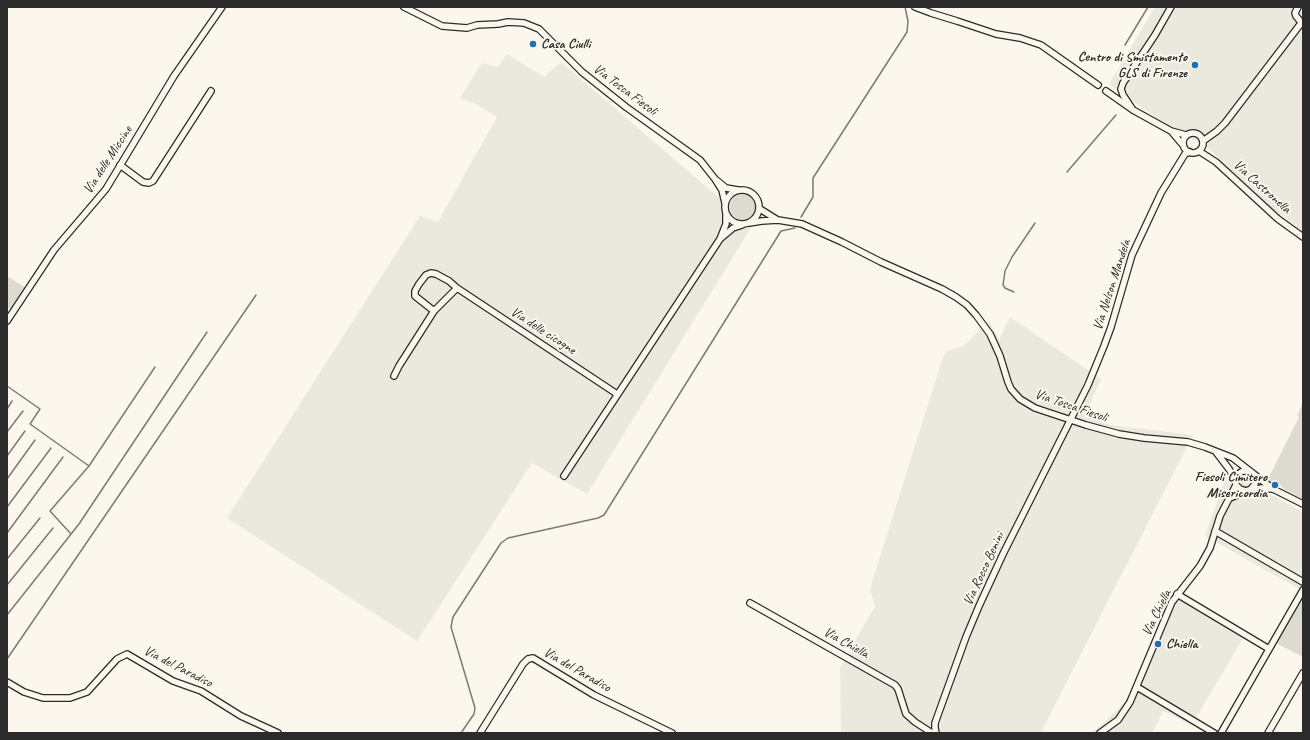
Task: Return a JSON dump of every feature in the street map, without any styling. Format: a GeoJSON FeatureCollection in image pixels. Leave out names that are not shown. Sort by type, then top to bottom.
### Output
{"type":"FeatureCollection","features":[{"type":"Feature","properties":{"kind":"street","name":"Via delle Miccine"},"geometry":{"type":"LineString","coordinates":[[7,321],[54,250],[106,189],[174,76],[222,7]]}},
{"type":"Feature","properties":{"kind":"street","name":"Via Tosca Fiesoli"},"geometry":{"type":"LineString","coordinates":[[404,7],[442,26],[467,28],[477,25],[508,22],[524,23],[539,29],[582,72],[700,160],[724,194],[726,214]]}},
{"type":"Feature","properties":{"kind":"street"},"geometry":{"type":"LineString","coordinates":[[915,7],[996,34],[1020,38],[1041,45],[1098,85]]}},
{"type":"Feature","properties":{"kind":"street"},"geometry":{"type":"LineString","coordinates":[[1133,110],[1123,95],[1123,83],[1155,35],[1171,7]]}},
{"type":"Feature","properties":{"kind":"street"},"geometry":{"type":"LineString","coordinates":[[1171,131],[1183,146],[1190,152],[1195,153],[1210,135],[1217,131],[1225,123],[1302,23],[1295,13],[1298,7]]}},
{"type":"Feature","properties":{"kind":"street"},"geometry":{"type":"LineString","coordinates":[[120,165],[143,182],[149,183],[153,181],[211,91]]}},
{"type":"Feature","properties":{"kind":"street"},"geometry":{"type":"LineString","coordinates":[[1106,92],[1133,110],[1171,131],[1186,135]]}},
{"type":"Feature","properties":{"kind":"street"},"geometry":{"type":"LineString","coordinates":[[1183,146],[1184,138],[1192,132],[1210,135]]}},
{"type":"Feature","properties":{"kind":"street"},"geometry":{"type":"LineString","coordinates":[[1199,134],[1201,146]]}},
{"type":"Feature","properties":{"kind":"street","name":"Via Nelson Mandela"},"geometry":{"type":"LineString","coordinates":[[1181,159],[1183,146]]}},
{"type":"Feature","properties":{"kind":"street","name":"Via Castronella"},"geometry":{"type":"LineString","coordinates":[[1201,146],[1205,154],[1216,162],[1278,218],[1303,237]]}},
{"type":"Feature","properties":{"kind":"street","name":"Via Nelson Mandela"},"geometry":{"type":"LineString","coordinates":[[1070,420],[1088,385],[1111,327],[1132,255],[1161,194],[1181,159],[1185,154],[1190,152]]}},
{"type":"Feature","properties":{"kind":"street","name":"Via Tosca Fiesoli"},"geometry":{"type":"LineString","coordinates":[[715,180],[726,188],[745,190],[754,195],[759,203],[760,209],[770,217],[778,220],[802,224],[942,289],[956,297],[967,305],[990,334],[1000,356],[1008,382],[1016,395],[1035,408],[1119,434],[1188,442],[1233,458],[1272,489],[1303,504]]}},
{"type":"Feature","properties":{"kind":"street"},"geometry":{"type":"LineString","coordinates":[[725,204],[730,194],[738,190]]}},
{"type":"Feature","properties":{"kind":"street"},"geometry":{"type":"LineString","coordinates":[[749,223],[757,217],[760,209]]}},
{"type":"Feature","properties":{"kind":"street"},"geometry":{"type":"LineString","coordinates":[[726,214],[731,220],[742,225]]}},
{"type":"Feature","properties":{"kind":"street"},"geometry":{"type":"LineString","coordinates":[[564,476],[720,240],[726,224],[726,214]]}},
{"type":"Feature","properties":{"kind":"street","name":"Via Tosca Fiesoli"},"geometry":{"type":"LineString","coordinates":[[742,225],[762,221],[778,220]]}},
{"type":"Feature","properties":{"kind":"street"},"geometry":{"type":"LineString","coordinates":[[720,240],[733,228],[742,225]]}},
{"type":"Feature","properties":{"kind":"street","name":"Via delle cicogne"},"geometry":{"type":"LineString","coordinates":[[434,311],[415,296],[416,291],[426,275],[431,273],[449,281],[457,288],[617,394]]}},
{"type":"Feature","properties":{"kind":"street"},"geometry":{"type":"LineString","coordinates":[[394,376],[434,311],[457,288]]}},
{"type":"Feature","properties":{"kind":"street","name":"Via Rocco Benini"},"geometry":{"type":"LineString","coordinates":[[936,733],[935,723],[966,637],[979,606],[1003,554],[1070,420]]}},
{"type":"Feature","properties":{"kind":"street"},"geometry":{"type":"LineString","coordinates":[[1216,452],[1229,469],[1240,489],[1246,491]]}},
{"type":"Feature","properties":{"kind":"street"},"geometry":{"type":"LineString","coordinates":[[1230,498],[1252,488],[1255,484],[1255,480],[1252,473],[1248,471],[1237,475],[1236,483]]}},
{"type":"Feature","properties":{"kind":"street","name":"Via Chiella"},"geometry":{"type":"LineString","coordinates":[[1100,733],[1118,720],[1124,713],[1137,687],[1168,611],[1177,594],[1200,566],[1210,548],[1222,512],[1236,483]]}},
{"type":"Feature","properties":{"kind":"street","name":"Via Tosca Fiesoli"},"geometry":{"type":"LineString","coordinates":[[1246,491],[1262,488],[1272,489]]}},
{"type":"Feature","properties":{"kind":"street"},"geometry":{"type":"LineString","coordinates":[[1215,532],[1303,582]]}},
{"type":"Feature","properties":{"kind":"street"},"geometry":{"type":"LineString","coordinates":[[1221,733],[1303,590]]}},
{"type":"Feature","properties":{"kind":"street"},"geometry":{"type":"LineString","coordinates":[[1177,594],[1269,648]]}},
{"type":"Feature","properties":{"kind":"street","name":"Via Chiella"},"geometry":{"type":"LineString","coordinates":[[750,603],[895,685],[898,689],[906,714],[914,722],[932,733]]}},
{"type":"Feature","properties":{"kind":"street","name":"Via del Paradiso"},"geometry":{"type":"LineString","coordinates":[[7,682],[24,692],[42,698],[70,698],[86,692],[102,677],[117,659],[127,654],[173,681],[201,691],[241,716],[278,733]]}},
{"type":"Feature","properties":{"kind":"street","name":"Via del Paradiso"},"geometry":{"type":"LineString","coordinates":[[480,733],[523,664],[526,660],[533,658],[594,695],[672,733]]}},
{"type":"Feature","properties":{"kind":"street"},"geometry":{"type":"LineString","coordinates":[[1268,733],[1303,673]]}},
{"type":"Feature","properties":{"kind":"street"},"geometry":{"type":"LineString","coordinates":[[1137,687],[1214,733]]}},
{"type":"Feature","properties":{"kind":"shaded area"},"geometry":{"type":"Polygon","coordinates":[[[1155,7],[1303,7],[1303,231],[1271,207],[1208,148],[1172,129],[1109,84],[1155,7]]]}},
{"type":"Feature","properties":{"kind":"shaded area"},"geometry":{"type":"Polygon","coordinates":[[[507,54],[544,77],[561,62],[752,226],[587,494],[532,463],[417,641],[227,518],[420,216],[438,222],[497,117],[476,104],[460,98],[482,63],[498,67],[507,54]]]}},
{"type":"Feature","properties":{"kind":"shaded area"},"geometry":{"type":"Polygon","coordinates":[[[743,194],[752,198],[756,207],[752,216],[743,220],[734,216],[730,207],[734,198],[743,194]]]}},
{"type":"Feature","properties":{"kind":"shaded area"},"geometry":{"type":"Polygon","coordinates":[[[7,276],[26,288],[12,310],[7,307],[7,276]]]}},
{"type":"Feature","properties":{"kind":"shaded area"},"geometry":{"type":"Polygon","coordinates":[[[1010,317],[1101,379],[1084,417],[1111,425],[1193,435],[1042,730],[1048,733],[841,733],[840,668],[875,606],[870,589],[942,360],[946,352],[965,345],[989,321],[999,340],[1010,317]]]}},
{"type":"Feature","properties":{"kind":"shaded area"},"geometry":{"type":"Polygon","coordinates":[[[1303,403],[1303,499],[1272,481],[1271,483],[1267,481],[1299,417],[1297,416],[1303,403]]]}},
{"type":"Feature","properties":{"kind":"shaded area"},"geometry":{"type":"Polygon","coordinates":[[[1228,471],[1303,512],[1303,591],[1205,536],[1228,471]]]}},
{"type":"Feature","properties":{"kind":"shaded area"},"geometry":{"type":"Polygon","coordinates":[[[1169,594],[1243,638],[1192,725],[1163,711],[1152,733],[1089,733],[1096,730],[1124,703],[1137,682],[1169,594]]]}},
{"type":"Feature","properties":{"kind":"shaded area"},"geometry":{"type":"Polygon","coordinates":[[[1303,596],[1303,657],[1276,643],[1303,596]]]}},
{"type":"Feature","properties":{"kind":"waterway"},"geometry":{"type":"LineString","coordinates":[[801,217],[813,197],[813,178],[907,32],[908,21],[905,7]]}},
{"type":"Feature","properties":{"kind":"waterway"},"geometry":{"type":"LineString","coordinates":[[1125,45],[1148,7]]}},
{"type":"Feature","properties":{"kind":"waterway"},"geometry":{"type":"LineString","coordinates":[[1067,172],[1116,115]]}},
{"type":"Feature","properties":{"kind":"waterway"},"geometry":{"type":"LineString","coordinates":[[1014,292],[1005,288],[1003,285],[1005,271],[1012,257],[1035,223]]}},
{"type":"Feature","properties":{"kind":"waterway"},"geometry":{"type":"LineString","coordinates":[[461,733],[474,714],[475,708],[451,627],[453,617],[501,543],[508,538],[598,518],[604,515],[781,231],[795,228]]}},
{"type":"Feature","properties":{"kind":"waterway"},"geometry":{"type":"LineString","coordinates":[[7,659],[256,295]]}},
{"type":"Feature","properties":{"kind":"waterway"},"geometry":{"type":"LineString","coordinates":[[7,615],[79,524],[207,332]]}},
{"type":"Feature","properties":{"kind":"waterway"},"geometry":{"type":"LineString","coordinates":[[71,534],[50,511],[89,466],[155,367]]}},
{"type":"Feature","properties":{"kind":"waterway"},"geometry":{"type":"LineString","coordinates":[[7,386],[40,409],[30,424],[89,466]]}},
{"type":"Feature","properties":{"kind":"waterway"},"geometry":{"type":"LineString","coordinates":[[7,409],[12,401]]}},
{"type":"Feature","properties":{"kind":"waterway"},"geometry":{"type":"LineString","coordinates":[[7,432],[23,411]]}},
{"type":"Feature","properties":{"kind":"waterway"},"geometry":{"type":"LineString","coordinates":[[7,456],[25,431]]}},
{"type":"Feature","properties":{"kind":"waterway"},"geometry":{"type":"LineString","coordinates":[[7,479],[35,440]]}},
{"type":"Feature","properties":{"kind":"waterway"},"geometry":{"type":"LineString","coordinates":[[7,507],[51,448]]}},
{"type":"Feature","properties":{"kind":"waterway"},"geometry":{"type":"LineString","coordinates":[[7,533],[63,457]]}},
{"type":"Feature","properties":{"kind":"waterway"},"geometry":{"type":"LineString","coordinates":[[7,559],[40,518]]}},
{"type":"Feature","properties":{"kind":"waterway"},"geometry":{"type":"LineString","coordinates":[[7,585],[53,528]]}},
{"type":"Feature","properties":{"kind":"place","name":"Casa Ciulli"},"geometry":{"type":"Point","coordinates":[533,44]}},
{"type":"Feature","properties":{"kind":"place","name":"Centro di Smistamento GLS di Firenze"},"geometry":{"type":"Point","coordinates":[1195,65]}},
{"type":"Feature","properties":{"kind":"place","name":"Fiesoli Cimitero Misericordia"},"geometry":{"type":"Point","coordinates":[1275,485]}},
{"type":"Feature","properties":{"kind":"place","name":"Chiella"},"geometry":{"type":"Point","coordinates":[1158,644]}}]}
